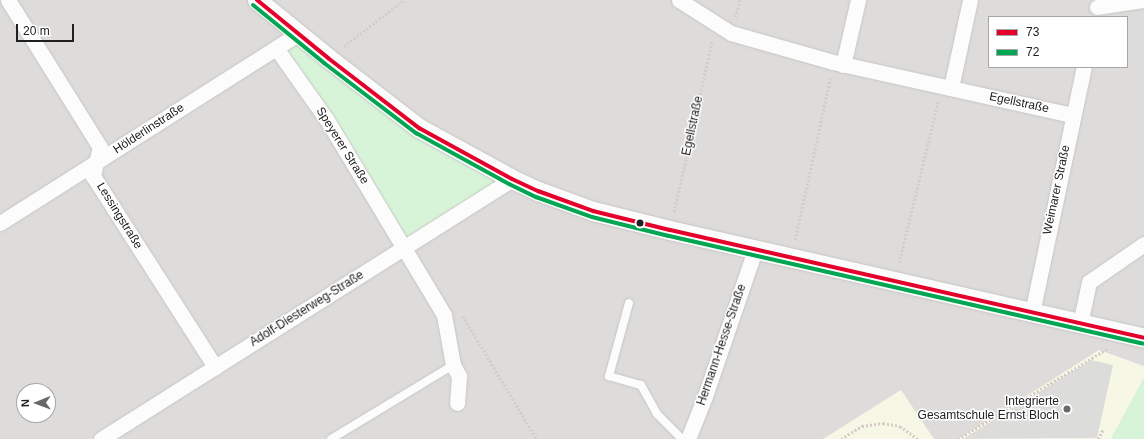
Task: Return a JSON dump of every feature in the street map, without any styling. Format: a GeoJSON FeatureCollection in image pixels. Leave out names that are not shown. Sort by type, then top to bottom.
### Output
{"type":"FeatureCollection","features":[{"type":"Feature","properties":{"kind":"street","name":"Lessingstraße"},"geometry":{"type":"LineString","coordinates":[[8,0],[100,147],[93,176],[215,367]]}},
{"type":"Feature","properties":{"kind":"street"},"geometry":{"type":"LineString","coordinates":[[257,0],[328,58],[419,128],[538,191],[593,211],[670,230],[1137,336]]}},
{"type":"Feature","properties":{"kind":"street","name":"Egellstraße"},"geometry":{"type":"LineString","coordinates":[[679,0],[731,33],[838,64],[1073,115]]}},
{"type":"Feature","properties":{"kind":"street"},"geometry":{"type":"LineString","coordinates":[[838,64],[858,0]]}},
{"type":"Feature","properties":{"kind":"street"},"geometry":{"type":"LineString","coordinates":[[946,87],[970,0]]}},
{"type":"Feature","properties":{"kind":"street"},"geometry":{"type":"LineString","coordinates":[[1096,8],[1143,0]]}},
{"type":"Feature","properties":{"kind":"street","name":"Hölderlinstraße"},"geometry":{"type":"LineString","coordinates":[[0,223],[96,164],[298,34]]}},
{"type":"Feature","properties":{"kind":"street","name":"Speyerer Straße"},"geometry":{"type":"LineString","coordinates":[[276,48],[327,120],[405,247],[444,315],[453,365],[459,376],[457,404]]}},
{"type":"Feature","properties":{"kind":"street","name":"Weimarer Straße"},"geometry":{"type":"LineString","coordinates":[[1032,313],[1084,68]]}},
{"type":"Feature","properties":{"kind":"street","name":"Adolf-Diesterweg-Straße"},"geometry":{"type":"LineString","coordinates":[[101,439],[512,178]]}},
{"type":"Feature","properties":{"kind":"street"},"geometry":{"type":"LineString","coordinates":[[1080,324],[1089,282],[1144,244]]}},
{"type":"Feature","properties":{"kind":"street","name":"Hermann-Hesse-Straße"},"geometry":{"type":"LineString","coordinates":[[688,439],[705,396],[755,250]]}},
{"type":"Feature","properties":{"kind":"lane"},"geometry":{"type":"LineString","coordinates":[[629,303],[609,376],[641,385],[657,414],[682,439]]}},
{"type":"Feature","properties":{"kind":"lane"},"geometry":{"type":"LineString","coordinates":[[331,439],[453,365]]}},
{"type":"Feature","properties":{"kind":"path"},"geometry":{"type":"LineString","coordinates":[[328,58],[404,0]]}},
{"type":"Feature","properties":{"kind":"path","name":"Egellstraße"},"geometry":{"type":"LineString","coordinates":[[670,230],[716,23]]}},
{"type":"Feature","properties":{"kind":"path"},"geometry":{"type":"LineString","coordinates":[[791,258],[838,64]]}},
{"type":"Feature","properties":{"kind":"path"},"geometry":{"type":"LineString","coordinates":[[895,282],[946,87]]}},
{"type":"Feature","properties":{"kind":"path"},"geometry":{"type":"LineString","coordinates":[[444,315],[458,307],[537,439]]}},
{"type":"Feature","properties":{"kind":"path"},"geometry":{"type":"LineString","coordinates":[[958,439],[1137,336]]}},
{"type":"Feature","properties":{"kind":"path"},"geometry":{"type":"LineString","coordinates":[[841,439],[862,426],[883,423],[900,426],[918,439]]}},
{"type":"Feature","properties":{"kind":"path"},"geometry":{"type":"LineString","coordinates":[[1098,439],[1103,429]]}},
{"type":"Feature","properties":{"kind":"shaded area"},"geometry":{"type":"Polygon","coordinates":[[[0,0],[1144,0],[1144,439],[0,439],[0,0]]]}},
{"type":"Feature","properties":{"kind":"shaded area","name":"Integrierte Gesamtschule Ernst Bloch"},"geometry":{"type":"Polygon","coordinates":[[[1099,350],[1144,366],[1144,378],[1111,439],[958,439],[1099,350]]]}},
{"type":"Feature","properties":{"kind":"shaded area","name":"Integrierte Gesamtschule Ernst Bloch"},"geometry":{"type":"Polygon","coordinates":[[[1091,360],[1113,365],[1097,438],[963,439],[1091,360]]]}},
{"type":"Feature","properties":{"kind":"shaded area","name":"Integrierte Gesamtschule Ernst Bloch"},"geometry":{"type":"Polygon","coordinates":[[[901,390],[934,439],[823,439],[901,390]]]}},
{"type":"Feature","properties":{"kind":"green space"},"geometry":{"type":"Polygon","coordinates":[[[297,41],[501,179],[407,239],[284,50],[297,41]]]}},
{"type":"Feature","properties":{"kind":"green space"},"geometry":{"type":"Polygon","coordinates":[[[1144,378],[1144,439],[1111,439],[1144,378]]]}},
{"type":"Feature","properties":{"kind":"transit line","name":"73"},"geometry":{"type":"LineString","coordinates":[[257,0],[328,58],[419,128],[512,179],[538,191],[593,211],[670,230],[1144,338]]}},
{"type":"Feature","properties":{"kind":"transit line","name":"72"},"geometry":{"type":"LineString","coordinates":[[253,5],[324,63],[416,133],[509,184],[536,197],[592,217],[669,236],[1143,344]]}},
{"type":"Feature","properties":{"kind":"place","name":"Integrierte Gesamtschule Ernst Bloch"},"geometry":{"type":"Point","coordinates":[1067,409]}}]}
